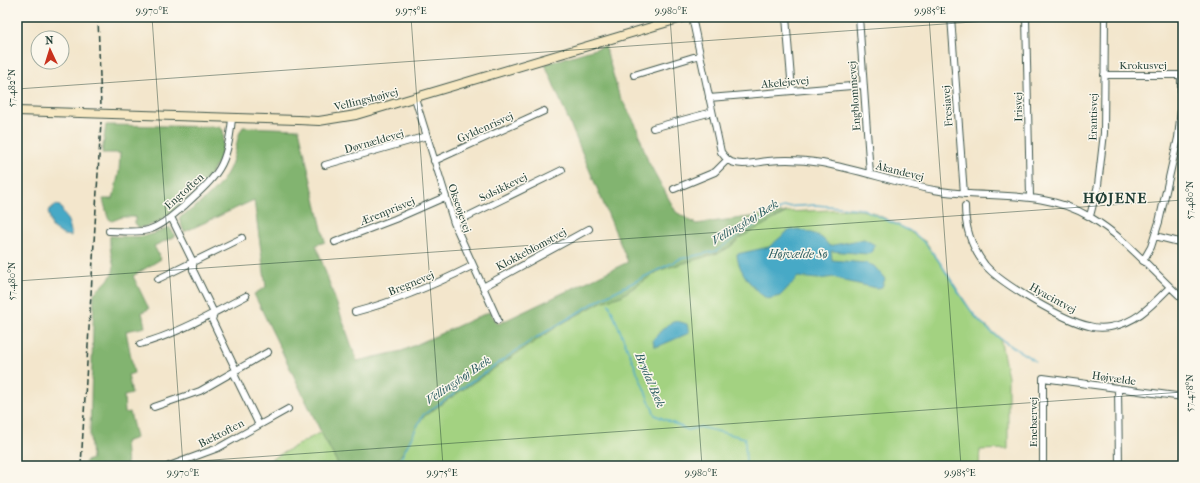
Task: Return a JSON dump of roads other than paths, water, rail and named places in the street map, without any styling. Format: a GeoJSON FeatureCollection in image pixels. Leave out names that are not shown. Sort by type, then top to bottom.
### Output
{"type":"FeatureCollection","features":[{"type":"Feature","properties":{"kind":"street","name":"Vellingshøjvej"},"geometry":{"type":"LineString","coordinates":[[17,111],[232,119],[318,121],[337,119],[356,116],[685,17]]}},
{"type":"Feature","properties":{"kind":"street"},"geometry":{"type":"LineString","coordinates":[[674,188],[715,172],[727,160],[721,152],[692,17]]}},
{"type":"Feature","properties":{"kind":"street"},"geometry":{"type":"LineString","coordinates":[[786,17],[792,91]]}},
{"type":"Feature","properties":{"kind":"street","name":"Engblommevej"},"geometry":{"type":"LineString","coordinates":[[859,17],[870,174]]}},
{"type":"Feature","properties":{"kind":"street","name":"Fresiavej"},"geometry":{"type":"LineString","coordinates":[[951,17],[964,194]]}},
{"type":"Feature","properties":{"kind":"street","name":"Irisvej"},"geometry":{"type":"LineString","coordinates":[[1026,17],[1030,197]]}},
{"type":"Feature","properties":{"kind":"street","name":"Erantisvej"},"geometry":{"type":"LineString","coordinates":[[1090,216],[1098,185],[1104,133],[1105,17]]}},
{"type":"Feature","properties":{"kind":"street"},"geometry":{"type":"LineString","coordinates":[[634,75],[700,55]]}},
{"type":"Feature","properties":{"kind":"street","name":"Krokusvej"},"geometry":{"type":"LineString","coordinates":[[1104,75],[1182,75]]}},
{"type":"Feature","properties":{"kind":"street"},"geometry":{"type":"LineString","coordinates":[[1143,261],[1155,236],[1180,131],[1182,75]]}},
{"type":"Feature","properties":{"kind":"street","name":"Akelejevej"},"geometry":{"type":"LineString","coordinates":[[709,98],[863,85]]}},
{"type":"Feature","properties":{"kind":"street","name":"Okseøjevej"},"geometry":{"type":"LineString","coordinates":[[415,98],[454,223],[472,266],[498,320]]}},
{"type":"Feature","properties":{"kind":"street","name":"Gyldenrisvej"},"geometry":{"type":"LineString","coordinates":[[434,161],[544,112]]}},
{"type":"Feature","properties":{"kind":"street"},"geometry":{"type":"LineString","coordinates":[[653,128],[712,112]]}},
{"type":"Feature","properties":{"kind":"street","name":"Engtoften"},"geometry":{"type":"LineString","coordinates":[[109,231],[148,230],[162,223],[207,186],[218,172],[224,160],[228,146],[232,119]]}},
{"type":"Feature","properties":{"kind":"street","name":"Døvnældevej"},"geometry":{"type":"LineString","coordinates":[[325,165],[427,136]]}},
{"type":"Feature","properties":{"kind":"street","name":"Åkandevej"},"geometry":{"type":"LineString","coordinates":[[727,160],[741,164],[767,161],[804,161],[870,174],[934,190],[964,194],[1030,197],[1068,206],[1090,216],[1116,235],[1183,299]]}},
{"type":"Feature","properties":{"kind":"street","name":"Solsikkevej"},"geometry":{"type":"LineString","coordinates":[[454,223],[562,170]]}},
{"type":"Feature","properties":{"kind":"street","name":"Ærenprisvej"},"geometry":{"type":"LineString","coordinates":[[335,242],[395,220],[445,197]]}},
{"type":"Feature","properties":{"kind":"street","name":"Hyacintvej"},"geometry":{"type":"LineString","coordinates":[[965,206],[967,226],[971,240],[977,252],[994,274],[1004,283],[1075,322],[1098,328],[1108,328],[1126,323],[1144,312],[1170,287]]}},
{"type":"Feature","properties":{"kind":"street","name":"Bæktoften"},"geometry":{"type":"LineString","coordinates":[[171,216],[193,262],[193,270],[214,313],[212,320],[236,370],[235,376],[259,425]]}},
{"type":"Feature","properties":{"kind":"street","name":"Klokkeblomstvej"},"geometry":{"type":"LineString","coordinates":[[483,287],[589,229]]}},
{"type":"Feature","properties":{"kind":"street"},"geometry":{"type":"LineString","coordinates":[[1155,236],[1183,243]]}},
{"type":"Feature","properties":{"kind":"street"},"geometry":{"type":"LineString","coordinates":[[158,279],[242,238]]}},
{"type":"Feature","properties":{"kind":"street","name":"Bregnevej"},"geometry":{"type":"LineString","coordinates":[[355,312],[387,304],[426,289],[472,266]]}},
{"type":"Feature","properties":{"kind":"street"},"geometry":{"type":"LineString","coordinates":[[140,344],[163,338],[185,329],[246,296]]}},
{"type":"Feature","properties":{"kind":"street"},"geometry":{"type":"LineString","coordinates":[[154,407],[200,391],[268,352]]}},
{"type":"Feature","properties":{"kind":"street","name":"Højvælde"},"geometry":{"type":"LineString","coordinates":[[1043,378],[1183,397]]}},
{"type":"Feature","properties":{"kind":"street","name":"Enebærvej"},"geometry":{"type":"LineString","coordinates":[[1043,378],[1043,466]]}},
{"type":"Feature","properties":{"kind":"street"},"geometry":{"type":"LineString","coordinates":[[1118,388],[1119,466]]}},
{"type":"Feature","properties":{"kind":"street","name":"Bæktoften"},"geometry":{"type":"LineString","coordinates":[[169,466],[218,448],[288,409]]}},
{"type":"Feature","properties":{"kind":"water"},"geometry":{"type":"Polygon","coordinates":[[[55,205],[60,206],[66,217],[71,236],[63,235],[52,227],[48,211],[55,205]]]}},
{"type":"Feature","properties":{"kind":"water","name":"Højvælde Sø"},"geometry":{"type":"Polygon","coordinates":[[[798,229],[820,236],[829,246],[864,239],[875,245],[873,251],[868,254],[831,251],[832,260],[866,263],[874,266],[885,279],[882,287],[876,288],[845,281],[835,277],[818,279],[798,277],[780,296],[768,299],[763,296],[752,286],[743,273],[737,254],[769,247],[788,231],[798,229]]]}},
{"type":"Feature","properties":{"kind":"water"},"geometry":{"type":"Polygon","coordinates":[[[677,321],[687,324],[689,333],[659,346],[654,346],[653,340],[661,331],[666,326],[677,321]]]}},
{"type":"Feature","properties":{"kind":"waterway","name":"Vellingshøj Bæk"},"geometry":{"type":"LineString","coordinates":[[534,339],[604,297],[680,259],[716,251],[746,230],[784,207],[815,205],[863,209],[910,231]]}},
{"type":"Feature","properties":{"kind":"waterway","name":"Vellingshøj Bæk"},"geometry":{"type":"LineString","coordinates":[[912,232],[931,250],[968,306],[982,324],[1004,341],[1035,361]]}},
{"type":"Feature","properties":{"kind":"waterway","name":"Brydal Bæk"},"geometry":{"type":"LineString","coordinates":[[609,304],[655,415],[688,430],[700,427],[745,438],[746,466]]}},
{"type":"Feature","properties":{"kind":"waterway","name":"Vellingshøj Bæk"},"geometry":{"type":"LineString","coordinates":[[397,466],[423,415],[532,340]]}},
{"type":"Feature","properties":{"kind":"railway"},"geometry":{"type":"LineString","coordinates":[[98,17],[101,108]]}},
{"type":"Feature","properties":{"kind":"railway"},"geometry":{"type":"LineString","coordinates":[[81,466],[101,122]]}},
{"type":"Feature","properties":{"kind":"district","name":"HØJENE"},"geometry":{"type":"Point","coordinates":[1115,198]}}]}
